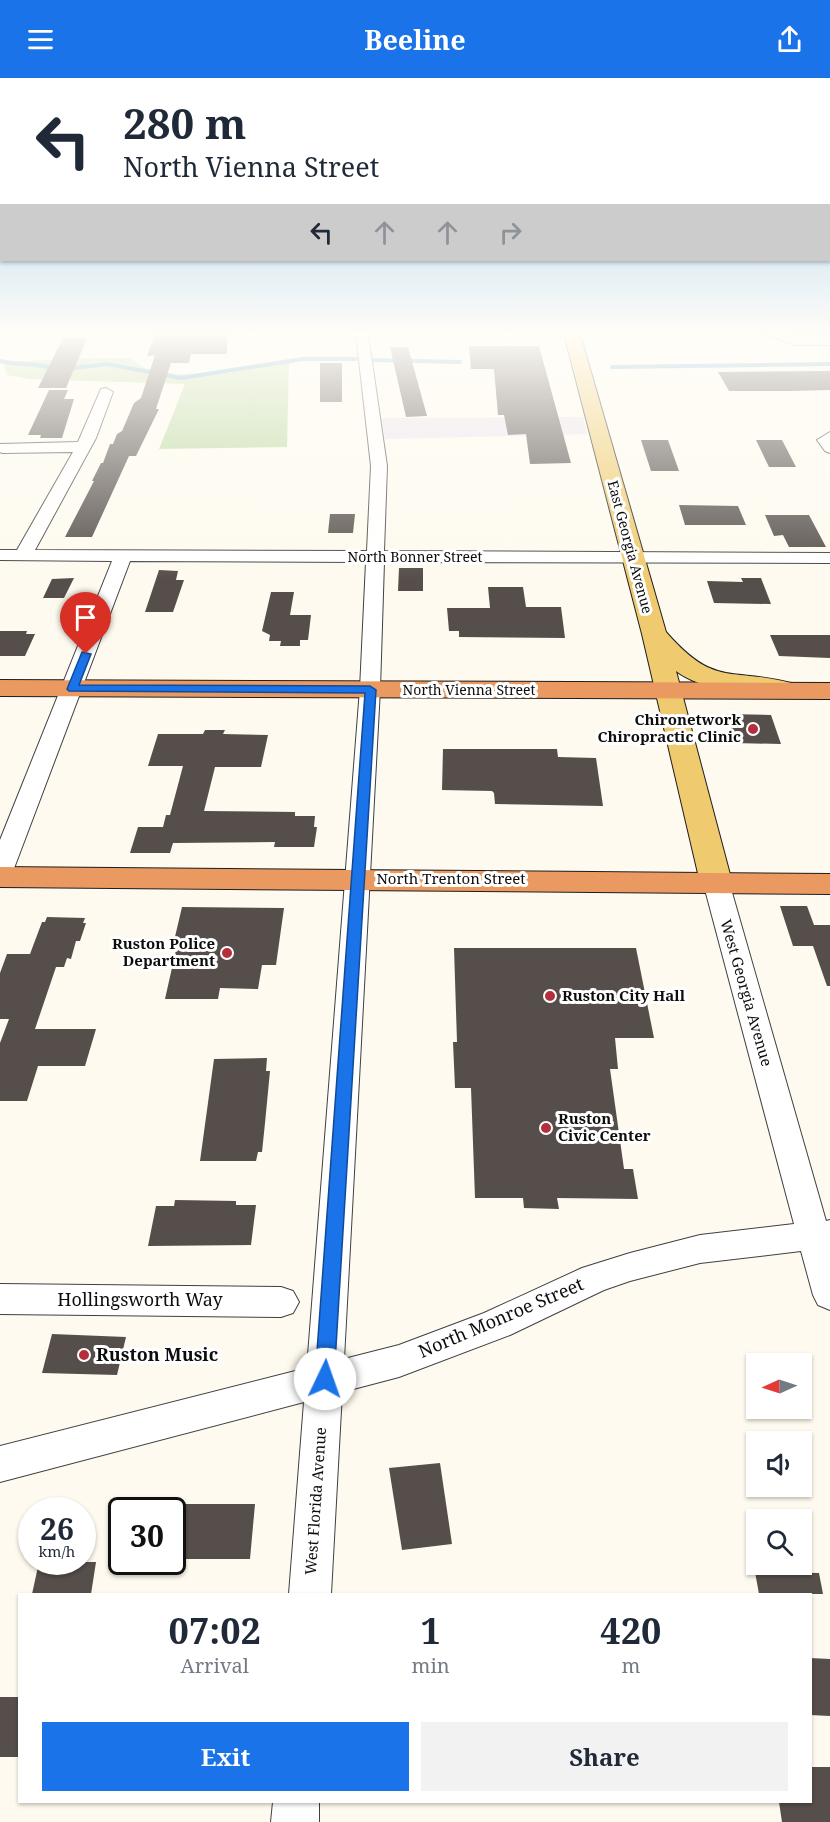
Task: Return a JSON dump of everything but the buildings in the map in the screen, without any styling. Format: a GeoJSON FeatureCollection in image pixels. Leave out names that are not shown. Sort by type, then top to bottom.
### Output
{"type":"FeatureCollection","features":[{"type":"Feature","properties":{"kind":"highway","name":"North Vienna Street"},"geometry":{"type":"LineString","coordinates":[[0,688],[828,691]]}},
{"type":"Feature","properties":{"kind":"highway","name":"North Trenton Street"},"geometry":{"type":"LineString","coordinates":[[0,877],[358,878],[830,884]]}},
{"type":"Feature","properties":{"kind":"main road","name":"East Georgia Avenue"},"geometry":{"type":"LineString","coordinates":[[594,415],[667,690]]}},
{"type":"Feature","properties":{"kind":"main road"},"geometry":{"type":"LineString","coordinates":[[654,634],[674,657],[704,676],[759,686],[828,691]]}},
{"type":"Feature","properties":{"kind":"main road","name":"West Georgia Avenue"},"geometry":{"type":"LineString","coordinates":[[667,690],[716,882]]}},
{"type":"Feature","properties":{"kind":"street"},"geometry":{"type":"LineString","coordinates":[[23,555],[83,447],[96,415]]}},
{"type":"Feature","properties":{"kind":"street","name":"West Florida Avenue"},"geometry":{"type":"LineString","coordinates":[[309,1593],[370,690],[379,466],[372,415]]}},
{"type":"Feature","properties":{"kind":"street"},"geometry":{"type":"LineString","coordinates":[[830,437],[825,440],[830,448]]}},
{"type":"Feature","properties":{"kind":"street"},"geometry":{"type":"LineString","coordinates":[[2,448],[83,447]]}},
{"type":"Feature","properties":{"kind":"street","name":"North Bonner Street"},"geometry":{"type":"LineString","coordinates":[[0,555],[830,558]]}},
{"type":"Feature","properties":{"kind":"street"},"geometry":{"type":"LineString","coordinates":[[0,871],[73,689],[123,555]]}},
{"type":"Feature","properties":{"kind":"street","name":"West Georgia Avenue"},"geometry":{"type":"LineString","coordinates":[[716,882],[750,1015],[822,1235],[830,1295]]}},
{"type":"Feature","properties":{"kind":"street","name":"North Monroe Street"},"geometry":{"type":"LineString","coordinates":[[0,1464],[399,1361],[439,1348],[497,1324],[594,1278],[630,1267],[700,1249],[769,1239],[822,1235]]}},
{"type":"Feature","properties":{"kind":"street","name":"Hollingsworth Way"},"geometry":{"type":"LineString","coordinates":[[0,1299],[280,1302]]}},
{"type":"Feature","properties":{"kind":"street"},"geometry":{"type":"LineString","coordinates":[[295,1822],[296,1803]]}},
{"type":"Feature","properties":{"kind":"shaded area"},"geometry":{"type":"Polygon","coordinates":[[[583,417],[587,434],[385,439],[382,418],[583,417]]]}},
{"type":"Feature","properties":{"kind":"green space"},"geometry":{"type":"Polygon","coordinates":[[[172,415],[288,415],[287,447],[159,449],[172,415]]]}},
{"type":"Feature","properties":{"kind":"place","name":"Chironetwork Chiropractic Clinic"},"geometry":{"type":"Point","coordinates":[753,729]}},
{"type":"Feature","properties":{"kind":"place","name":"Ruston Police Department"},"geometry":{"type":"Point","coordinates":[227,953]}},
{"type":"Feature","properties":{"kind":"place","name":"Ruston City Hall"},"geometry":{"type":"Point","coordinates":[550,996]}},
{"type":"Feature","properties":{"kind":"place","name":"Ruston Civic Center"},"geometry":{"type":"Point","coordinates":[546,1128]}},
{"type":"Feature","properties":{"kind":"place","name":"Ruston Music"},"geometry":{"type":"Point","coordinates":[84,1355]}},
{"type":"Feature","properties":{"kind":"route"},"geometry":{"type":"LineString","coordinates":[[86,654],[73,689],[370,690],[325,1379]]}}]}
